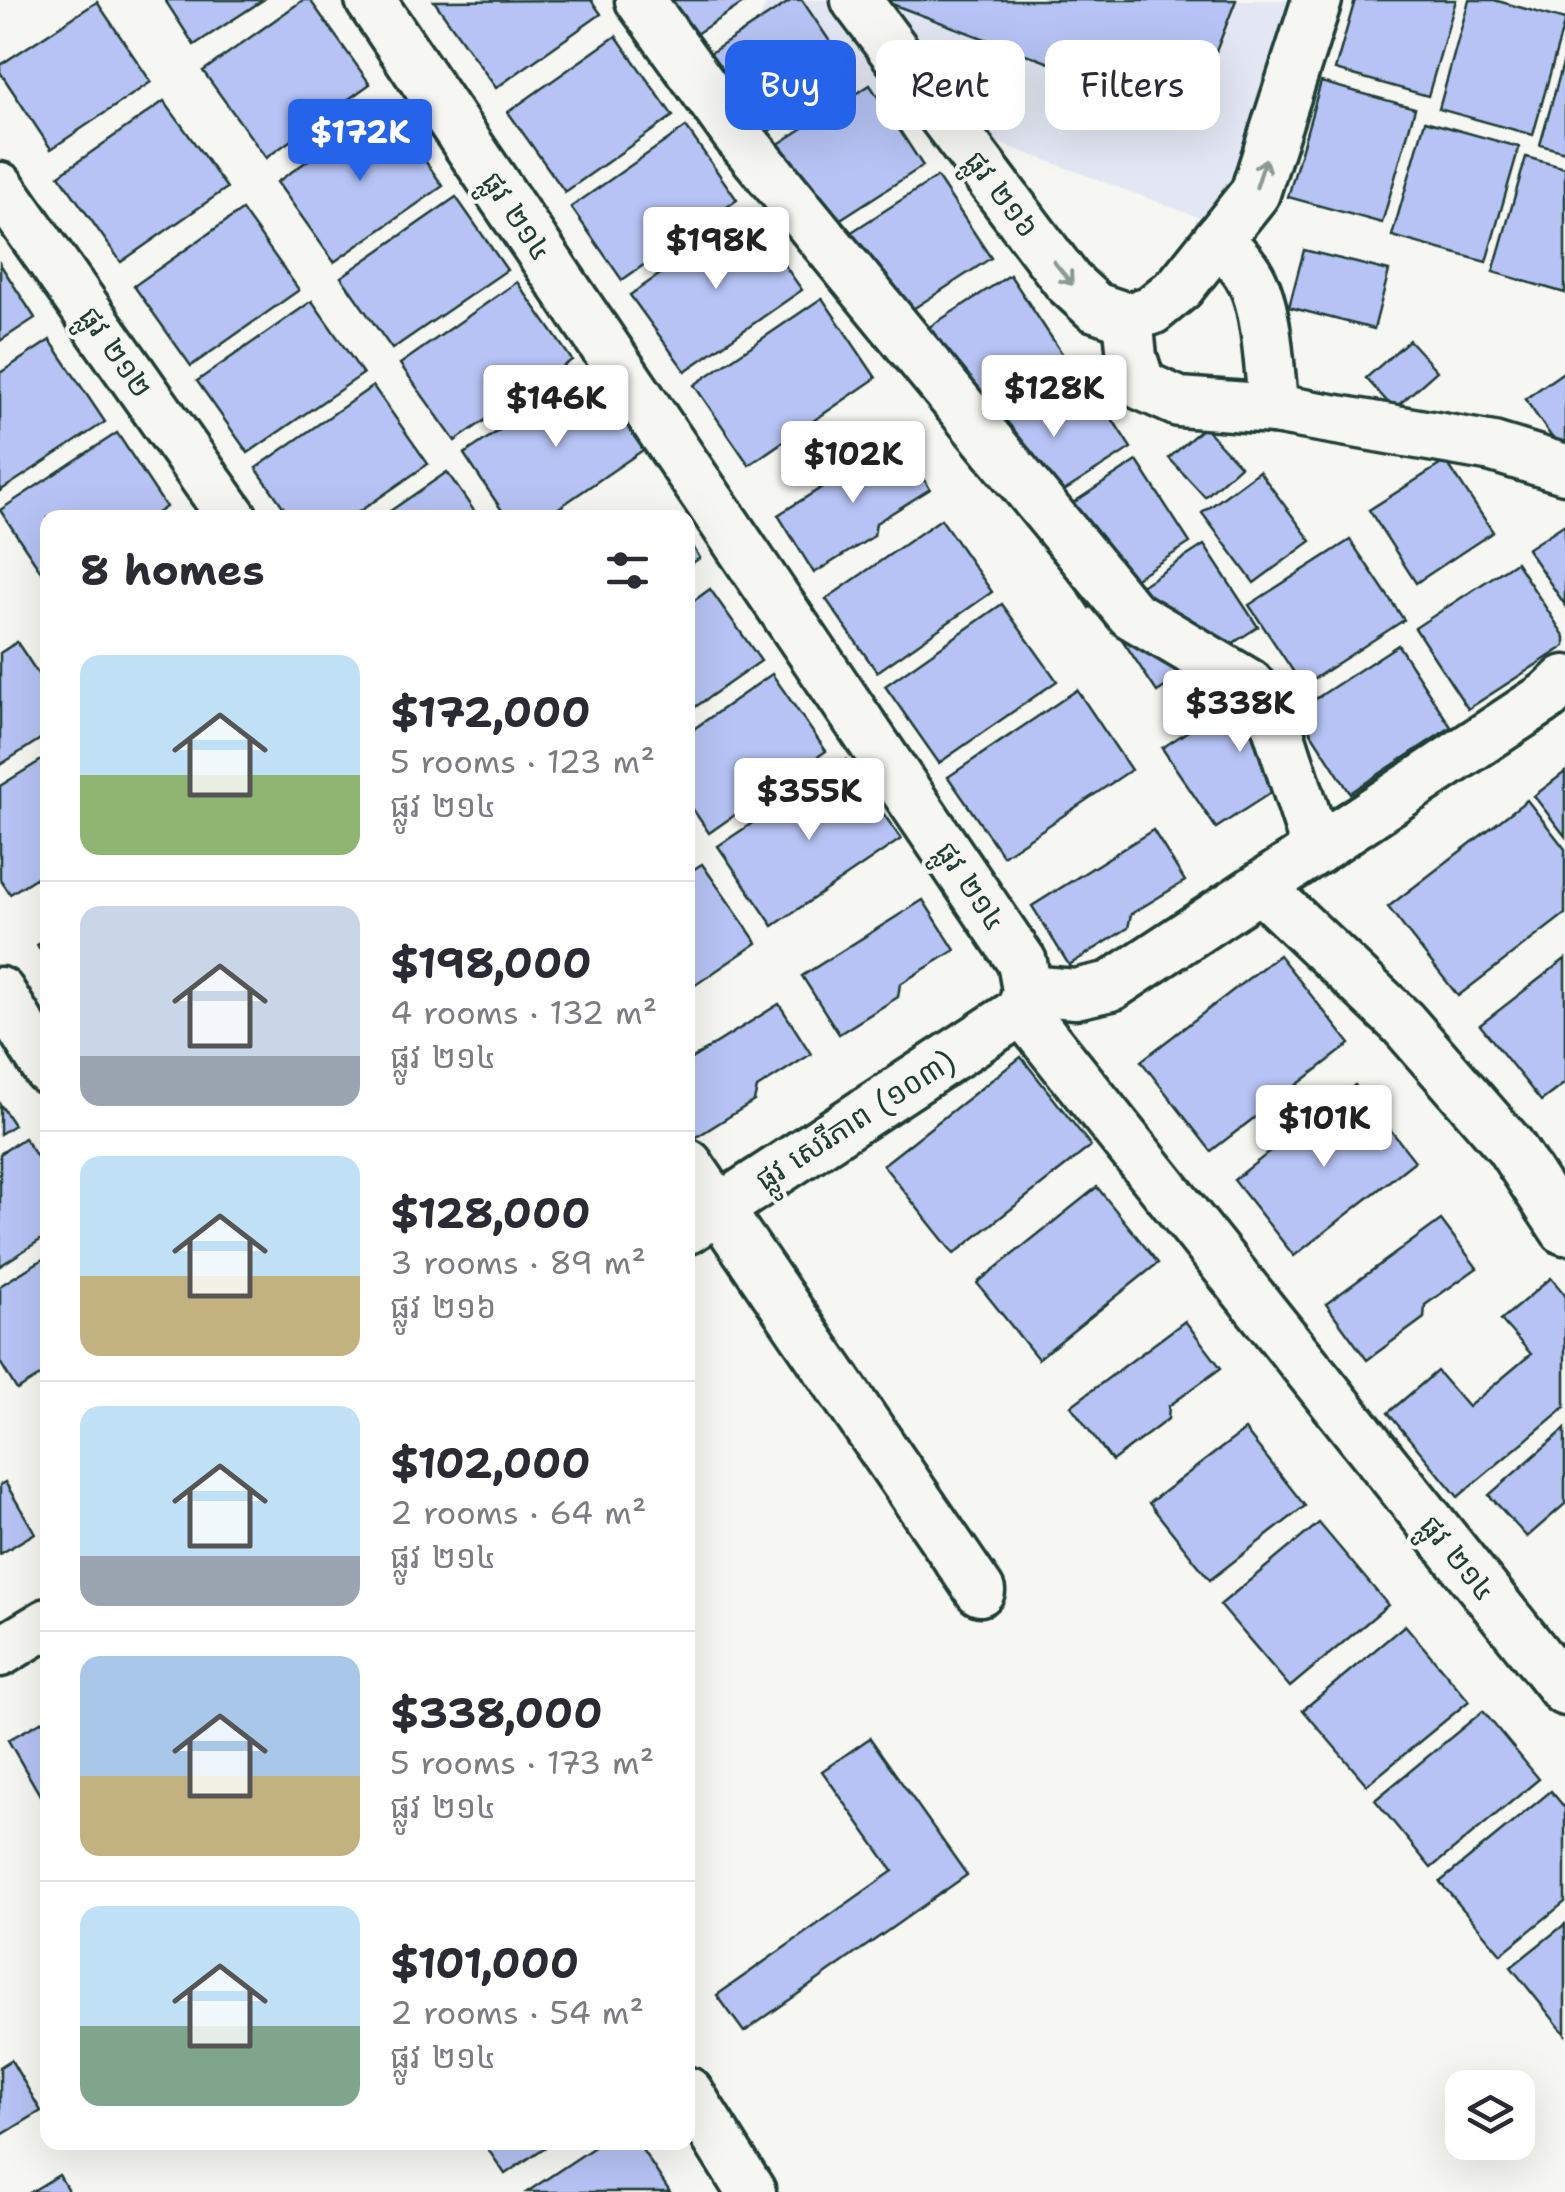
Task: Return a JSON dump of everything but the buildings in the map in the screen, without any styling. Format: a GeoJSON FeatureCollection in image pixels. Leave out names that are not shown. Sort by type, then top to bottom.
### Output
{"type":"FeatureCollection","features":[{"type":"Feature","properties":{"kind":"street","name":"ផ្លូវ ២១៤"},"geometry":{"type":"LineString","coordinates":[[370,0],[1022,962],[1025,1000],[1565,1692]]}},
{"type":"Feature","properties":{"kind":"street"},"geometry":{"type":"LineString","coordinates":[[640,0],[736,133],[1131,614],[1249,684],[1275,720],[1317,850]]}},
{"type":"Feature","properties":{"kind":"street","name":"ផ្លូវ ២១៦"},"geometry":{"type":"LineString","coordinates":[[856,0],[1068,282],[1095,307],[1128,318]]}},
{"type":"Feature","properties":{"kind":"street"},"geometry":{"type":"LineString","coordinates":[[1317,0],[1255,193],[1180,287],[1152,310],[1128,318],[1132,356],[1141,384],[1179,402],[1274,410],[1494,447],[1565,469]]}},
{"type":"Feature","properties":{"kind":"street","name":"ផ្លូវ ២១២"},"geometry":{"type":"LineString","coordinates":[[0,187],[226,510]]}},
{"type":"Feature","properties":{"kind":"street"},"geometry":{"type":"LineString","coordinates":[[1218,239],[1255,285],[1274,410]]}},
{"type":"Feature","properties":{"kind":"street"},"geometry":{"type":"LineString","coordinates":[[1025,1000],[1112,986],[1548,696],[1565,680]]}},
{"type":"Feature","properties":{"kind":"street"},"geometry":{"type":"LineString","coordinates":[[1261,888],[1403,1023],[1510,1146],[1565,1230]]}},
{"type":"Feature","properties":{"kind":"street"},"geometry":{"type":"LineString","coordinates":[[0,992],[40,1057]]}},
{"type":"Feature","properties":{"kind":"street","name":"ផ្លូវ សេរីភាព (១០៣)"},"geometry":{"type":"LineString","coordinates":[[703,1219],[1025,1000]]}},
{"type":"Feature","properties":{"kind":"street"},"geometry":{"type":"LineString","coordinates":[[695,1190],[703,1219],[980,1592]]}},
{"type":"Feature","properties":{"kind":"street"},"geometry":{"type":"LineString","coordinates":[[0,1652],[40,1627]]}},
{"type":"Feature","properties":{"kind":"street"},"geometry":{"type":"LineString","coordinates":[[695,2103],[751,2192]]}},
{"type":"Feature","properties":{"kind":"shaded area"},"geometry":{"type":"Polygon","coordinates":[[[767,0],[1335,0],[1246,235],[965,130],[1025,130],[1025,40],[876,40],[876,97],[856,89],[856,40],[751,40],[767,0]]]}}]}
